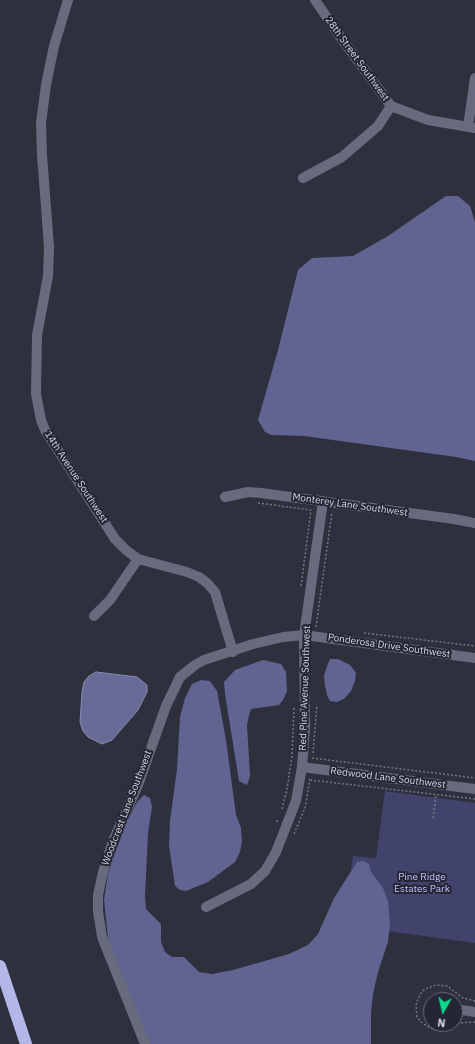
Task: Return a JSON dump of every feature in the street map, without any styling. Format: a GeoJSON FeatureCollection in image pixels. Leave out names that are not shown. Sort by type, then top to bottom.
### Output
{"type":"FeatureCollection","features":[{"type":"Feature","properties":{"kind":"highway"},"geometry":{"type":"LineString","coordinates":[[0,966],[26,1044]]}},
{"type":"Feature","properties":{"kind":"street","name":"14th Avenue Southwest"},"geometry":{"type":"LineString","coordinates":[[68,0],[54,46],[46,85],[41,123],[49,247],[48,276],[37,334],[36,394],[41,420],[45,430],[116,539],[132,556],[199,576],[207,583],[214,592],[233,652]]}},
{"type":"Feature","properties":{"kind":"street","name":"28th Street Southwest"},"geometry":{"type":"LineString","coordinates":[[315,0],[391,106],[428,120],[472,128]]}},
{"type":"Feature","properties":{"kind":"street"},"geometry":{"type":"LineString","coordinates":[[472,128],[475,78]]}},
{"type":"Feature","properties":{"kind":"street"},"geometry":{"type":"LineString","coordinates":[[303,178],[342,157],[378,126],[391,106]]}},
{"type":"Feature","properties":{"kind":"street","name":"Monterey Lane Southwest"},"geometry":{"type":"LineString","coordinates":[[225,497],[248,492],[323,501],[475,523]]}},
{"type":"Feature","properties":{"kind":"street","name":"Red Pine Avenue Southwest"},"geometry":{"type":"LineString","coordinates":[[206,907],[251,884],[265,871],[276,852],[291,816],[299,787],[302,767],[305,727],[304,635],[323,501]]}},
{"type":"Feature","properties":{"kind":"street"},"geometry":{"type":"LineString","coordinates":[[94,616],[110,600],[138,559]]}},
{"type":"Feature","properties":{"kind":"street","name":"Ponderosa Drive Southwest"},"geometry":{"type":"LineString","coordinates":[[233,652],[253,644],[283,637],[304,635],[475,658]]}},
{"type":"Feature","properties":{"kind":"street","name":"Woodcrest Lane Southwest"},"geometry":{"type":"LineString","coordinates":[[145,1044],[102,936],[98,911],[98,895],[102,872],[113,841],[138,785],[166,706],[180,677],[204,660],[233,652]]}},
{"type":"Feature","properties":{"kind":"street","name":"Redwood Lane Southwest"},"geometry":{"type":"LineString","coordinates":[[302,767],[475,788]]}},
{"type":"Feature","properties":{"kind":"street"},"geometry":{"type":"LineString","coordinates":[[463,1011],[475,1012]]}},
{"type":"Feature","properties":{"kind":"path"},"geometry":{"type":"LineString","coordinates":[[258,503],[311,510],[300,589]]}},
{"type":"Feature","properties":{"kind":"path"},"geometry":{"type":"LineString","coordinates":[[316,627],[332,512]]}},
{"type":"Feature","properties":{"kind":"path"},"geometry":{"type":"LineString","coordinates":[[364,633],[475,646]]}},
{"type":"Feature","properties":{"kind":"path"},"geometry":{"type":"LineString","coordinates":[[317,705],[312,758],[475,778]]}},
{"type":"Feature","properties":{"kind":"path"},"geometry":{"type":"LineString","coordinates":[[281,812],[286,795],[292,755],[294,708]]}},
{"type":"Feature","properties":{"kind":"path"},"geometry":{"type":"LineString","coordinates":[[310,780],[475,800]]}},
{"type":"Feature","properties":{"kind":"path"},"geometry":{"type":"LineString","coordinates":[[433,818],[436,795]]}},
{"type":"Feature","properties":{"kind":"path"},"geometry":{"type":"LineString","coordinates":[[276,822],[279,817]]}},
{"type":"Feature","properties":{"kind":"path"},"geometry":{"type":"LineString","coordinates":[[475,1001],[463,998],[447,986],[436,985],[425,989],[421,993],[416,1004],[418,1017],[421,1022],[436,1030],[442,1030],[459,1023],[475,1022]]}},
{"type":"Feature","properties":{"kind":"green space","name":"Pine Ridge Estates Park"},"geometry":{"type":"Polygon","coordinates":[[[385,791],[475,803],[475,943],[387,931],[345,919],[353,856],[376,858],[385,791]]]}},
{"type":"Feature","properties":{"kind":"shaded area"},"geometry":{"type":"Polygon","coordinates":[[[446,196],[458,196],[470,206],[475,222],[475,461],[456,457],[304,436],[271,435],[265,432],[258,420],[278,350],[298,270],[312,258],[353,256],[388,236],[446,196]]]}},
{"type":"Feature","properties":{"kind":"shaded area"},"geometry":{"type":"Polygon","coordinates":[[[330,659],[338,659],[350,665],[356,673],[351,691],[344,699],[337,702],[330,701],[325,686],[324,676],[330,659]]]}},
{"type":"Feature","properties":{"kind":"shaded area"},"geometry":{"type":"Polygon","coordinates":[[[263,660],[281,664],[286,672],[287,691],[279,705],[251,709],[247,725],[250,776],[247,785],[239,781],[224,682],[235,670],[263,660]]]}},
{"type":"Feature","properties":{"kind":"shaded area"},"geometry":{"type":"Polygon","coordinates":[[[96,672],[137,677],[147,685],[147,692],[138,710],[112,740],[102,744],[88,737],[83,731],[80,722],[84,682],[89,676],[96,672]]]}},
{"type":"Feature","properties":{"kind":"shaded area"},"geometry":{"type":"Polygon","coordinates":[[[201,680],[210,681],[217,691],[226,740],[236,815],[241,828],[242,842],[240,852],[235,862],[208,882],[186,891],[180,890],[175,886],[169,846],[170,821],[177,769],[180,717],[185,698],[192,684],[201,680]]]}},
{"type":"Feature","properties":{"kind":"shaded area"},"geometry":{"type":"Polygon","coordinates":[[[144,795],[150,798],[152,807],[148,833],[145,896],[146,909],[161,924],[161,942],[165,952],[172,957],[184,957],[199,972],[212,974],[233,970],[289,954],[308,945],[318,934],[334,898],[357,862],[364,861],[369,864],[371,872],[383,888],[388,901],[390,923],[388,942],[378,972],[373,994],[371,1012],[371,1044],[140,1044],[111,967],[104,900],[108,874],[121,833],[137,802],[144,795]]]}}]}
